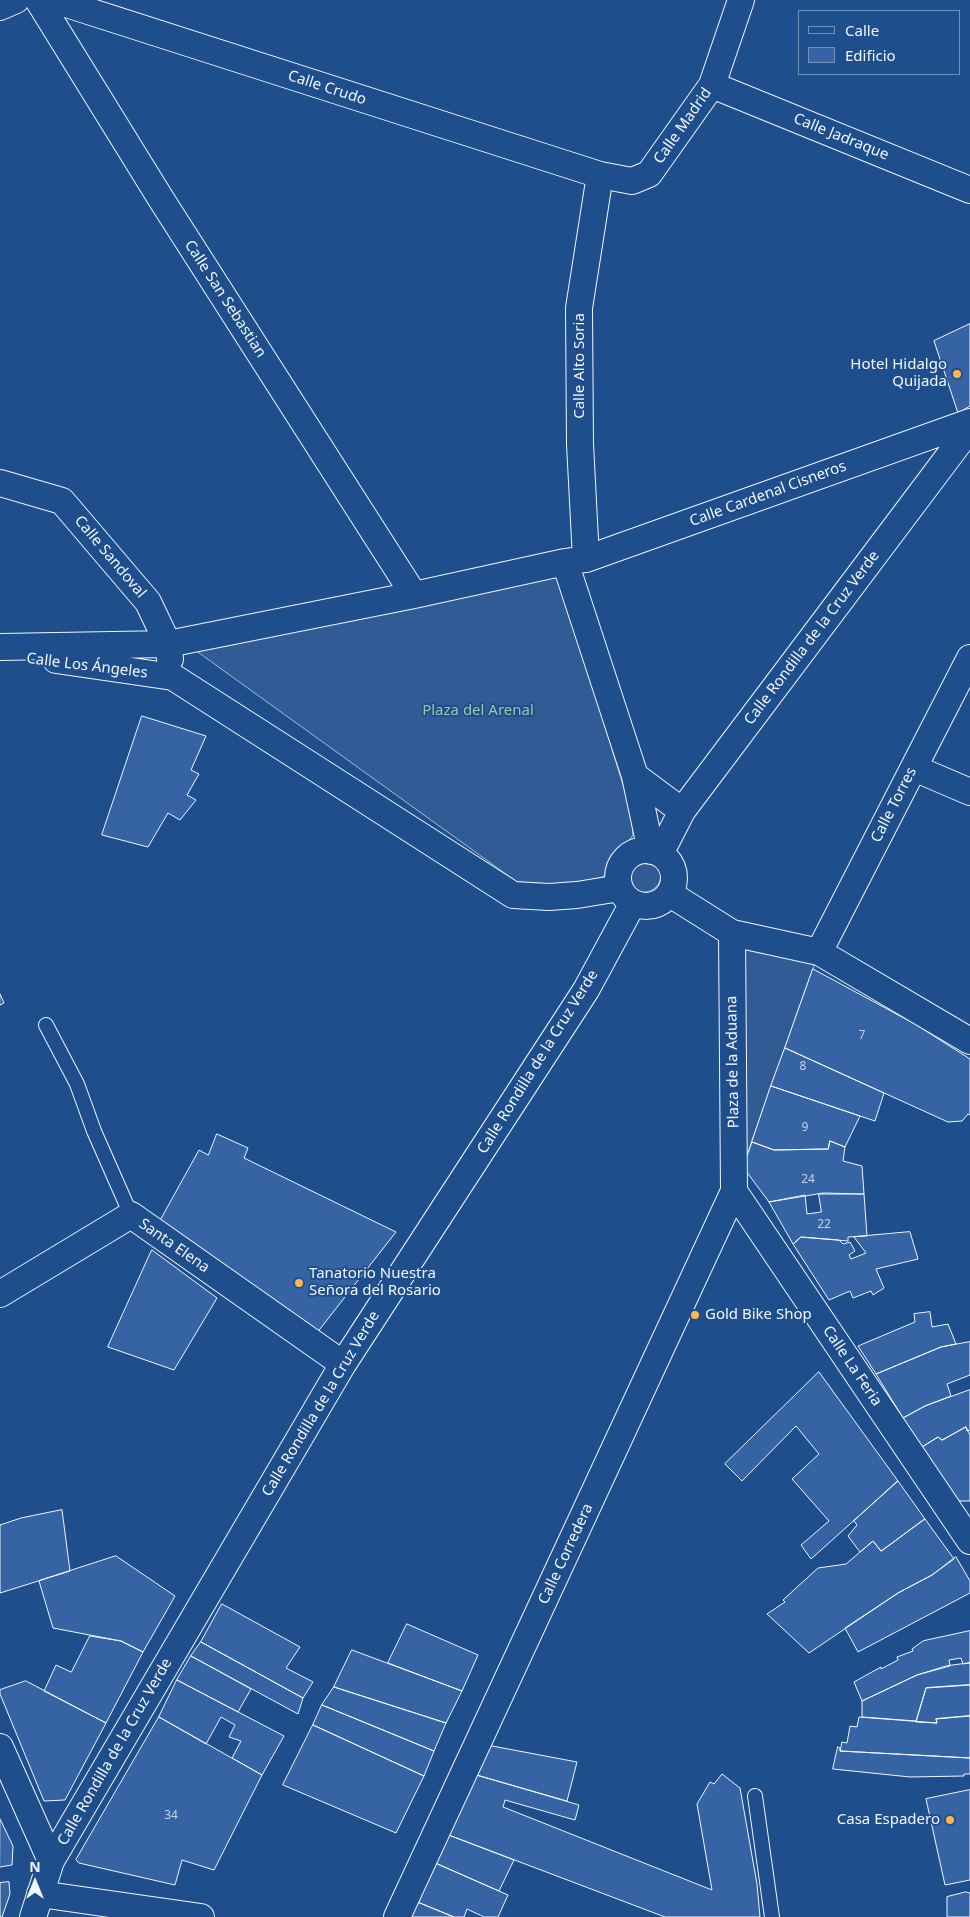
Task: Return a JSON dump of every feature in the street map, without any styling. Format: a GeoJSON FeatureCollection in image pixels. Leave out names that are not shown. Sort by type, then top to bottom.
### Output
{"type":"FeatureCollection","features":[{"type":"Feature","properties":{"kind":"street"},"geometry":{"type":"LineString","coordinates":[[0,7],[16,0]]}},
{"type":"Feature","properties":{"kind":"street","name":"Calle San Sebastian"},"geometry":{"type":"LineString","coordinates":[[38,0],[161,199],[414,595]]}},
{"type":"Feature","properties":{"kind":"street","name":"Calle Crudo"},"geometry":{"type":"LineString","coordinates":[[54,0],[600,175]]}},
{"type":"Feature","properties":{"kind":"street","name":"Calle Madrid"},"geometry":{"type":"LineString","coordinates":[[600,175],[632,181],[649,174],[712,85],[741,0]]}},
{"type":"Feature","properties":{"kind":"street","name":"Calle Jadraque"},"geometry":{"type":"LineString","coordinates":[[712,85],[970,190]]}},
{"type":"Feature","properties":{"kind":"street","name":"Calle Alto Soria"},"geometry":{"type":"LineString","coordinates":[[575,561],[580,444],[579,308],[600,175]]}},
{"type":"Feature","properties":{"kind":"street","name":"Calle Cardenal Cisneros"},"geometry":{"type":"LineString","coordinates":[[575,561],[970,422]]}},
{"type":"Feature","properties":{"kind":"street","name":"Calle Rondilla de la Cruz Verde"},"geometry":{"type":"LineString","coordinates":[[656,852],[682,811],[970,428]]}},
{"type":"Feature","properties":{"kind":"street","name":"Calle Sandoval"},"geometry":{"type":"LineString","coordinates":[[0,483],[62,500],[148,602],[168,644],[173,677]]}},
{"type":"Feature","properties":{"kind":"street"},"geometry":{"type":"LineString","coordinates":[[168,644],[575,561],[656,852]]}},
{"type":"Feature","properties":{"kind":"street","name":"Calle Los Ángeles"},"geometry":{"type":"LineString","coordinates":[[0,647],[168,644]]}},
{"type":"Feature","properties":{"kind":"street","name":"Calle Los Ángeles"},"geometry":{"type":"LineString","coordinates":[[0,658],[41,658],[173,677]]}},
{"type":"Feature","properties":{"kind":"street","name":"Calle Torres"},"geometry":{"type":"LineString","coordinates":[[819,952],[970,658]]}},
{"type":"Feature","properties":{"kind":"street"},"geometry":{"type":"LineString","coordinates":[[173,677],[513,895],[548,897],[626,895],[646,906],[653,906],[665,899],[670,894],[674,885],[672,867],[667,860],[656,852],[643,850],[628,857],[619,871],[626,895]]}},
{"type":"Feature","properties":{"kind":"street"},"geometry":{"type":"LineString","coordinates":[[914,768],[970,792]]}},
{"type":"Feature","properties":{"kind":"street"},"geometry":{"type":"LineString","coordinates":[[635,776],[682,811]]}},
{"type":"Feature","properties":{"kind":"street"},"geometry":{"type":"LineString","coordinates":[[670,894],[732,933],[819,952],[970,1041]]}},
{"type":"Feature","properties":{"kind":"street","name":"Calle Rondilla de la Cruz Verde"},"geometry":{"type":"LineString","coordinates":[[37,1905],[51,1862],[343,1364],[586,990],[626,895]]}},
{"type":"Feature","properties":{"kind":"street","name":"Plaza de la Aduana"},"geometry":{"type":"LineString","coordinates":[[732,933],[734,1190]]}},
{"type":"Feature","properties":{"kind":"street","name":"Calle La Feria"},"geometry":{"type":"LineString","coordinates":[[734,1190],[970,1541]]}},
{"type":"Feature","properties":{"kind":"street","name":"Calle Corredera"},"geometry":{"type":"LineString","coordinates":[[397,1917],[734,1190]]}},
{"type":"Feature","properties":{"kind":"street","name":"Santa Elena"},"geometry":{"type":"LineString","coordinates":[[0,1294],[131,1216],[343,1364]]}},
{"type":"Feature","properties":{"kind":"street"},"geometry":{"type":"LineString","coordinates":[[0,1747],[51,1862]]}},
{"type":"Feature","properties":{"kind":"street"},"geometry":{"type":"LineString","coordinates":[[37,1905],[201,1917]]}},
{"type":"Feature","properties":{"kind":"lane"},"geometry":{"type":"LineString","coordinates":[[46,1025],[77,1084],[94,1131],[131,1216]]}},
{"type":"Feature","properties":{"kind":"lane"},"geometry":{"type":"LineString","coordinates":[[754,1796],[772,1917]]}},
{"type":"Feature","properties":{"kind":"shaded area","name":"Plaza del Arenal"},"geometry":{"type":"Polygon","coordinates":[[[559,577],[632,814],[633,835],[613,865],[603,877],[585,881],[556,884],[517,882],[195,650],[559,577]]]}},
{"type":"Feature","properties":{"kind":"shaded area"},"geometry":{"type":"Polygon","coordinates":[[[644,858],[651,859],[656,863],[660,868],[660,882],[656,887],[651,891],[644,892],[637,891],[632,887],[628,882],[627,875],[628,868],[632,863],[637,859],[644,858]]]}},
{"type":"Feature","properties":{"kind":"shaded area"},"geometry":{"type":"Polygon","coordinates":[[[732,933],[819,952],[734,1191],[732,933]]]}},
{"type":"Feature","properties":{"kind":"building","name":"Hotel Hidalgo Quijada"},"geometry":{"type":"Polygon","coordinates":[[[970,324],[970,406],[958,413],[934,341],[970,324]]]}},
{"type":"Feature","properties":{"kind":"building"},"geometry":{"type":"Polygon","coordinates":[[[142,716],[206,736],[191,770],[199,774],[187,795],[196,800],[180,820],[168,813],[148,847],[102,835],[142,716]]]}},
{"type":"Feature","properties":{"kind":"building"},"geometry":{"type":"Polygon","coordinates":[[[813,969],[915,1024],[970,1059],[970,1115],[968,1114],[962,1121],[948,1122],[785,1048],[813,969]]]}},
{"type":"Feature","properties":{"kind":"building"},"geometry":{"type":"Polygon","coordinates":[[[0,994],[4,1003],[0,1005],[0,994]]]}},
{"type":"Feature","properties":{"kind":"building"},"geometry":{"type":"Polygon","coordinates":[[[785,1048],[884,1093],[875,1121],[771,1086],[785,1048]]]}},
{"type":"Feature","properties":{"kind":"building"},"geometry":{"type":"Polygon","coordinates":[[[771,1086],[860,1116],[845,1147],[830,1141],[828,1149],[774,1150],[752,1142],[771,1086]]]}},
{"type":"Feature","properties":{"kind":"building","name":"Tanatorio Nuestra Señora del Rosario"},"geometry":{"type":"Polygon","coordinates":[[[217,1134],[248,1148],[244,1158],[396,1232],[316,1334],[158,1224],[199,1150],[208,1155],[217,1134]]]}},
{"type":"Feature","properties":{"kind":"building"},"geometry":{"type":"Polygon","coordinates":[[[830,1141],[845,1147],[843,1161],[862,1166],[864,1194],[823,1193],[769,1202],[743,1167],[752,1142],[774,1150],[828,1149],[830,1141]]]}},
{"type":"Feature","properties":{"kind":"building"},"geometry":{"type":"Polygon","coordinates":[[[819,1194],[864,1194],[867,1236],[848,1237],[848,1241],[801,1237],[793,1244],[769,1202],[805,1195],[807,1214],[821,1212],[819,1194]]]}},
{"type":"Feature","properties":{"kind":"building"},"geometry":{"type":"Polygon","coordinates":[[[910,1232],[918,1259],[876,1269],[884,1288],[873,1295],[871,1291],[853,1298],[850,1291],[829,1300],[793,1244],[801,1237],[839,1240],[843,1244],[850,1242],[855,1251],[849,1255],[851,1259],[866,1253],[854,1237],[910,1232]]]}},
{"type":"Feature","properties":{"kind":"building"},"geometry":{"type":"Polygon","coordinates":[[[152,1250],[217,1298],[174,1370],[108,1347],[152,1250]]]}},
{"type":"Feature","properties":{"kind":"building"},"geometry":{"type":"Polygon","coordinates":[[[930,1312],[932,1327],[948,1324],[956,1344],[941,1347],[876,1374],[858,1346],[915,1322],[914,1314],[930,1312]]]}},
{"type":"Feature","properties":{"kind":"building"},"geometry":{"type":"Polygon","coordinates":[[[970,1342],[970,1375],[947,1384],[951,1396],[925,1406],[903,1418],[876,1374],[941,1347],[970,1342]]]}},
{"type":"Feature","properties":{"kind":"building"},"geometry":{"type":"Polygon","coordinates":[[[819,1372],[898,1481],[811,1559],[801,1545],[829,1521],[792,1479],[819,1454],[796,1426],[742,1481],[725,1464],[819,1372]]]}},
{"type":"Feature","properties":{"kind":"building"},"geometry":{"type":"Polygon","coordinates":[[[970,1390],[970,1430],[967,1431],[966,1427],[942,1440],[938,1437],[922,1447],[903,1418],[925,1406],[970,1390]]]}},
{"type":"Feature","properties":{"kind":"building"},"geometry":{"type":"Polygon","coordinates":[[[966,1427],[970,1435],[970,1501],[956,1501],[922,1447],[938,1437],[942,1440],[966,1427]]]}},
{"type":"Feature","properties":{"kind":"building"},"geometry":{"type":"Polygon","coordinates":[[[898,1481],[925,1519],[881,1551],[873,1541],[860,1552],[848,1536],[857,1525],[854,1521],[898,1481]]]}},
{"type":"Feature","properties":{"kind":"building"},"geometry":{"type":"Polygon","coordinates":[[[62,1510],[70,1571],[0,1593],[0,1525],[21,1518],[62,1510]]]}},
{"type":"Feature","properties":{"kind":"building"},"geometry":{"type":"Polygon","coordinates":[[[925,1519],[954,1559],[932,1575],[898,1593],[809,1653],[767,1614],[785,1602],[783,1600],[818,1568],[846,1564],[873,1541],[881,1551],[925,1519]]]}},
{"type":"Feature","properties":{"kind":"building"},"geometry":{"type":"Polygon","coordinates":[[[116,1556],[175,1596],[143,1652],[121,1641],[53,1628],[39,1581],[116,1556]]]}},
{"type":"Feature","properties":{"kind":"building"},"geometry":{"type":"Polygon","coordinates":[[[956,1557],[970,1581],[970,1593],[858,1652],[845,1628],[898,1593],[932,1575],[956,1557]]]}},
{"type":"Feature","properties":{"kind":"building"},"geometry":{"type":"Polygon","coordinates":[[[222,1604],[300,1647],[286,1668],[313,1682],[303,1698],[201,1642],[222,1604]]]}},
{"type":"Feature","properties":{"kind":"building"},"geometry":{"type":"Polygon","coordinates":[[[407,1624],[478,1655],[462,1691],[388,1663],[407,1624]]]}},
{"type":"Feature","properties":{"kind":"building"},"geometry":{"type":"Polygon","coordinates":[[[970,1631],[970,1663],[963,1664],[961,1658],[949,1660],[950,1666],[917,1675],[862,1701],[854,1682],[898,1660],[897,1657],[913,1651],[912,1649],[923,1641],[970,1631]]]}},
{"type":"Feature","properties":{"kind":"building"},"geometry":{"type":"Polygon","coordinates":[[[90,1636],[121,1641],[143,1652],[106,1723],[44,1691],[56,1665],[71,1672],[90,1636]]]}},
{"type":"Feature","properties":{"kind":"building"},"geometry":{"type":"Polygon","coordinates":[[[201,1642],[303,1698],[298,1714],[191,1656],[201,1642]]]}},
{"type":"Feature","properties":{"kind":"building"},"geometry":{"type":"Polygon","coordinates":[[[352,1650],[462,1691],[446,1723],[334,1687],[352,1650]]]}},
{"type":"Feature","properties":{"kind":"building"},"geometry":{"type":"Polygon","coordinates":[[[191,1656],[251,1689],[238,1712],[177,1680],[191,1656]]]}},
{"type":"Feature","properties":{"kind":"building"},"geometry":{"type":"Polygon","coordinates":[[[970,1663],[970,1685],[926,1688],[916,1721],[862,1717],[862,1701],[917,1675],[946,1666],[970,1663]]]}},
{"type":"Feature","properties":{"kind":"building"},"geometry":{"type":"Polygon","coordinates":[[[177,1680],[284,1736],[262,1775],[232,1758],[241,1741],[229,1737],[235,1725],[221,1717],[206,1744],[159,1717],[177,1680]]]}},
{"type":"Feature","properties":{"kind":"building"},"geometry":{"type":"Polygon","coordinates":[[[26,1681],[106,1723],[65,1800],[44,1801],[0,1694],[0,1690],[26,1681]]]}},
{"type":"Feature","properties":{"kind":"building"},"geometry":{"type":"Polygon","coordinates":[[[970,1685],[970,1716],[936,1719],[937,1723],[916,1722],[926,1688],[970,1685]]]}},
{"type":"Feature","properties":{"kind":"building"},"geometry":{"type":"Polygon","coordinates":[[[334,1687],[446,1723],[434,1751],[322,1705],[334,1687]]]}},
{"type":"Feature","properties":{"kind":"building"},"geometry":{"type":"Polygon","coordinates":[[[322,1705],[434,1751],[424,1776],[313,1725],[322,1705]]]}},
{"type":"Feature","properties":{"kind":"building"},"geometry":{"type":"Polygon","coordinates":[[[970,1716],[970,1758],[840,1751],[842,1742],[847,1743],[850,1726],[857,1727],[859,1717],[937,1723],[936,1719],[970,1716]]]}},
{"type":"Feature","properties":{"kind":"building"},"geometry":{"type":"Polygon","coordinates":[[[159,1717],[262,1775],[214,1870],[182,1860],[175,1885],[79,1863],[76,1860],[159,1717]]]}},
{"type":"Feature","properties":{"kind":"building"},"geometry":{"type":"Polygon","coordinates":[[[313,1725],[424,1776],[396,1833],[283,1785],[313,1725]]]}},
{"type":"Feature","properties":{"kind":"building"},"geometry":{"type":"Polygon","coordinates":[[[487,1745],[577,1762],[567,1801],[473,1774],[487,1745]]]}},
{"type":"Feature","properties":{"kind":"building","name":"Casa Espadero"},"geometry":{"type":"Polygon","coordinates":[[[838,1747],[840,1751],[970,1758],[970,1774],[964,1774],[964,1776],[910,1777],[833,1769],[838,1747]]]}},
{"type":"Feature","properties":{"kind":"building"},"geometry":{"type":"Polygon","coordinates":[[[473,1774],[579,1805],[575,1820],[505,1800],[503,1807],[712,1890],[697,1804],[710,1782],[714,1784],[722,1774],[740,1788],[757,1884],[760,1917],[665,1917],[446,1834],[473,1774]]]}},
{"type":"Feature","properties":{"kind":"building","name":"Casa Espadero"},"geometry":{"type":"Polygon","coordinates":[[[970,1790],[970,1880],[945,1885],[926,1799],[970,1790]]]}},
{"type":"Feature","properties":{"kind":"building"},"geometry":{"type":"Polygon","coordinates":[[[0,1819],[13,1846],[12,1865],[0,1867],[0,1819]]]}},
{"type":"Feature","properties":{"kind":"building"},"geometry":{"type":"Polygon","coordinates":[[[446,1834],[514,1860],[499,1891],[433,1862],[446,1834]]]}},
{"type":"Feature","properties":{"kind":"building"},"geometry":{"type":"Polygon","coordinates":[[[433,1862],[508,1895],[498,1917],[484,1917],[467,1909],[464,1917],[454,1917],[415,1901],[433,1862]]]}},
{"type":"Feature","properties":{"kind":"building"},"geometry":{"type":"Polygon","coordinates":[[[9,1882],[10,1894],[2,1917],[0,1917],[0,1883],[9,1882]]]}},
{"type":"Feature","properties":{"kind":"building"},"geometry":{"type":"Polygon","coordinates":[[[966,1892],[970,1893],[970,1917],[947,1917],[947,1897],[966,1892]]]}},
{"type":"Feature","properties":{"kind":"building"},"geometry":{"type":"Polygon","coordinates":[[[415,1901],[454,1917],[408,1917],[415,1901]]]}},
{"type":"Feature","properties":{"kind":"place","name":"Hotel Hidalgo Quijada"},"geometry":{"type":"Point","coordinates":[957,374]}},
{"type":"Feature","properties":{"kind":"place","name":"Tanatorio Nuestra Señora del Rosario"},"geometry":{"type":"Point","coordinates":[299,1283]}},
{"type":"Feature","properties":{"kind":"place","name":"Gold Bike Shop"},"geometry":{"type":"Point","coordinates":[695,1315]}},
{"type":"Feature","properties":{"kind":"place","name":"Casa Espadero"},"geometry":{"type":"Point","coordinates":[950,1820]}}]}
